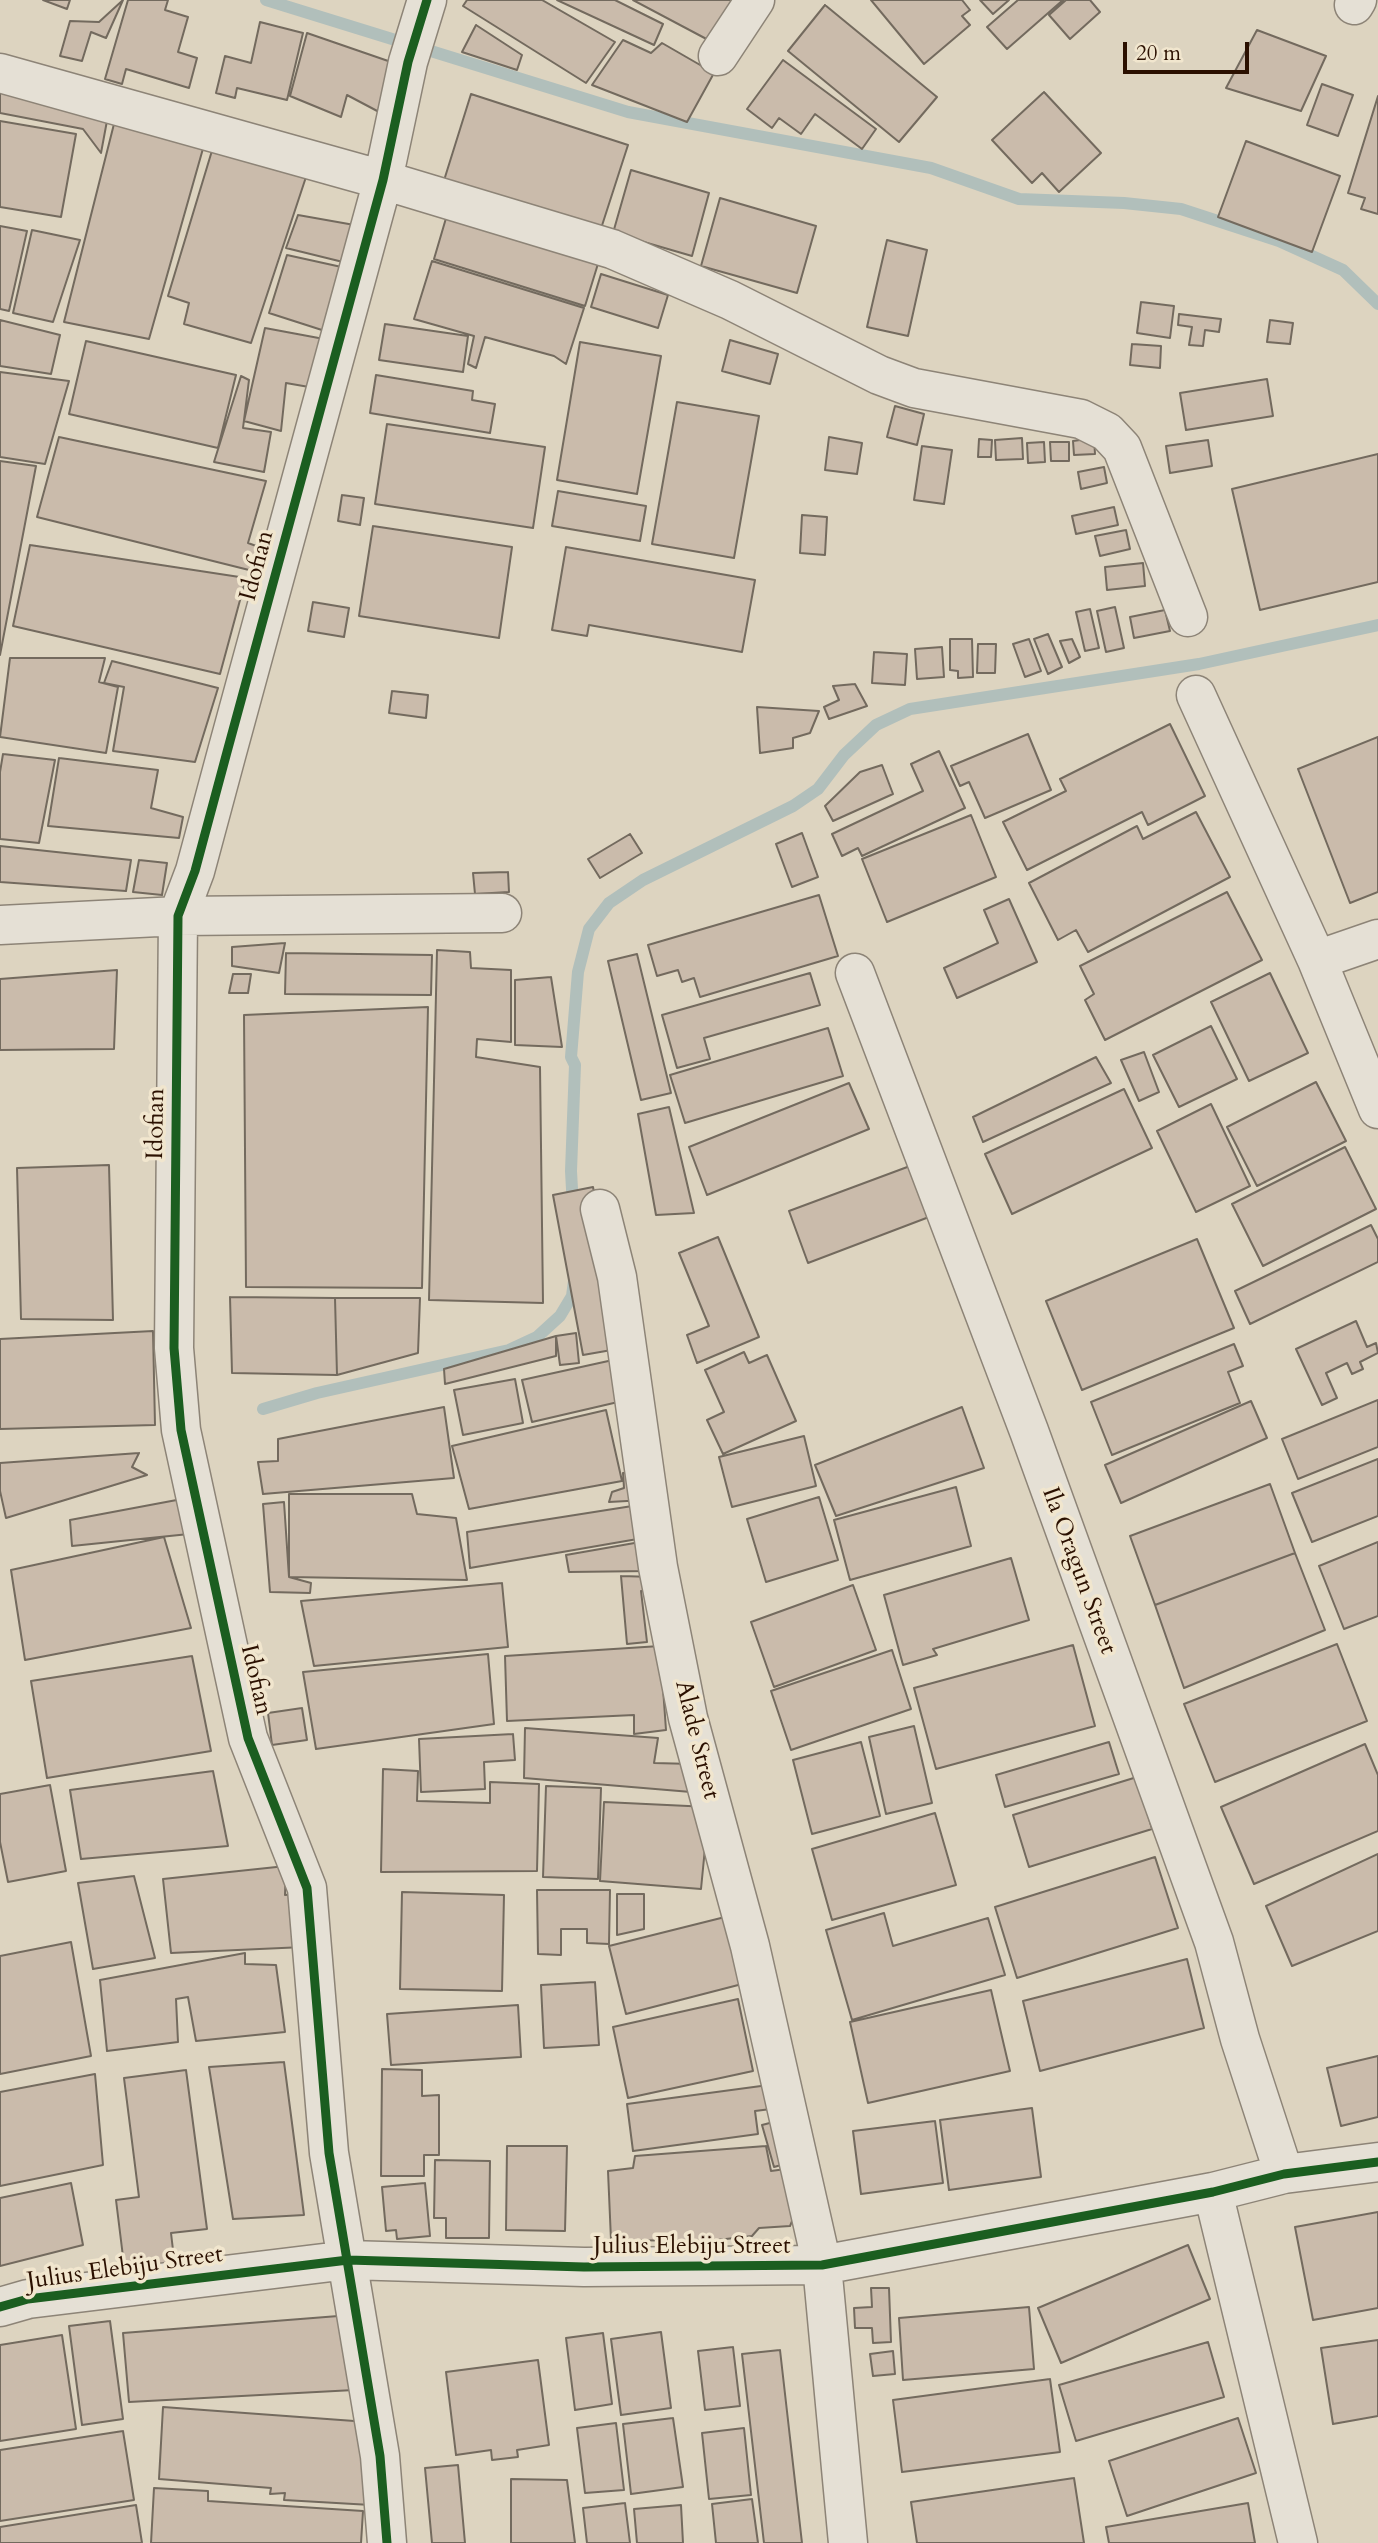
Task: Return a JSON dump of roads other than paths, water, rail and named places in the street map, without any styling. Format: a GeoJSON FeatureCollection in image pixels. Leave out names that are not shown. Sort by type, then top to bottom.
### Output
{"type":"FeatureCollection","features":[{"type":"Feature","properties":{"kind":"street"},"geometry":{"type":"LineString","coordinates":[[718,56],[755,0]]}},
{"type":"Feature","properties":{"kind":"street","name":"Idofian"},"geometry":{"type":"LineString","coordinates":[[387,2543],[380,2456],[329,2153],[307,1888],[248,1738],[181,1430],[174,1348],[178,916],[195,871],[383,180],[408,62],[424,8]]}},
{"type":"Feature","properties":{"kind":"street"},"geometry":{"type":"LineString","coordinates":[[0,73],[383,180],[612,248],[730,300],[879,376],[903,384],[1081,419],[1107,432],[1122,449],[1188,617]]}},
{"type":"Feature","properties":{"kind":"street"},"geometry":{"type":"LineString","coordinates":[[1196,695],[1317,960],[1378,1109]]}},
{"type":"Feature","properties":{"kind":"street"},"geometry":{"type":"LineString","coordinates":[[0,925],[178,916],[502,913]]}},
{"type":"Feature","properties":{"kind":"street"},"geometry":{"type":"LineString","coordinates":[[1317,960],[1378,939]]}},
{"type":"Feature","properties":{"kind":"street","name":"Ila Oragun Street"},"geometry":{"type":"LineString","coordinates":[[856,973],[1029,1432],[1214,1942],[1240,2039],[1284,2174]]}},
{"type":"Feature","properties":{"kind":"street","name":"Alade Street"},"geometry":{"type":"LineString","coordinates":[[600,1209],[617,1277],[658,1567],[688,1718],[750,1946],[822,2265],[848,2543]]}},
{"type":"Feature","properties":{"kind":"street","name":"Julius Elebiju Street"},"geometry":{"type":"LineString","coordinates":[[0,2307],[27,2299],[348,2260],[584,2267],[822,2265],[1213,2192],[1284,2174],[1378,2162]]}},
{"type":"Feature","properties":{"kind":"street"},"geometry":{"type":"LineString","coordinates":[[1213,2192],[1298,2543]]}},
{"type":"Feature","properties":{"kind":"waterway"},"geometry":{"type":"LineString","coordinates":[[266,0],[628,112],[931,168],[1019,199],[1124,203],[1181,209],[1279,241],[1343,270],[1378,304]]}},
{"type":"Feature","properties":{"kind":"waterway"},"geometry":{"type":"LineString","coordinates":[[573,1207],[571,1171],[575,1065],[571,1057],[578,972],[589,929],[609,903],[643,880],[793,806],[818,789],[844,755],[876,725],[910,709],[1199,664],[1378,625]]}},
{"type":"Feature","properties":{"kind":"waterway"},"geometry":{"type":"LineString","coordinates":[[263,1409],[317,1393],[509,1350],[537,1337],[560,1316],[572,1296],[574,1281]]}}]}
